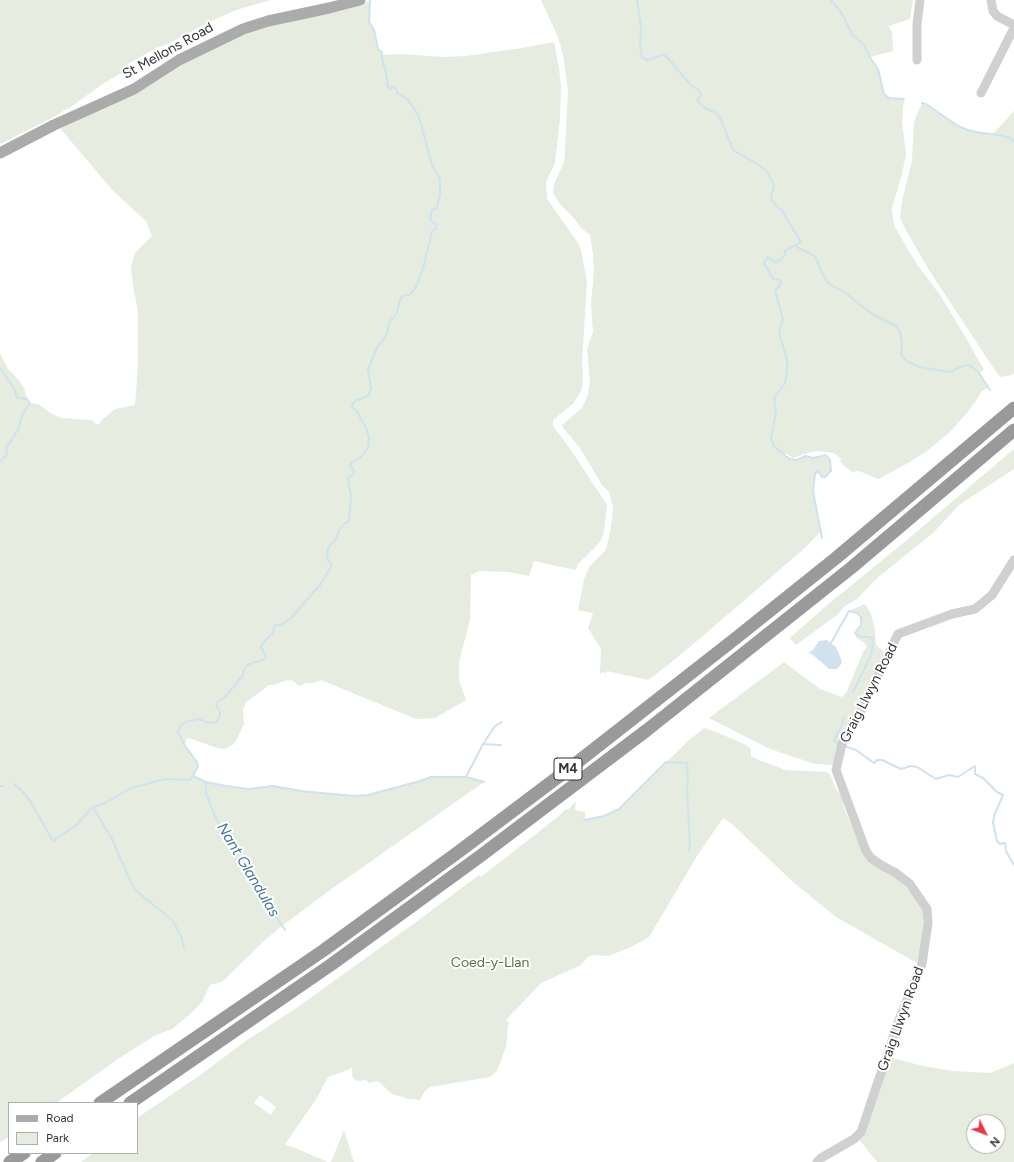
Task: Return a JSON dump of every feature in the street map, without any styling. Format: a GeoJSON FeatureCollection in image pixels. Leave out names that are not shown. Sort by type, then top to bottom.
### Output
{"type":"FeatureCollection","features":[{"type":"Feature","properties":{"kind":"highway","name":"M4"},"geometry":{"type":"LineString","coordinates":[[101,1102],[324,950],[457,853],[564,772],[848,548],[1014,408]]}},
{"type":"Feature","properties":{"kind":"highway","name":"M4"},"geometry":{"type":"LineString","coordinates":[[131,1102],[332,964],[647,730],[851,568],[1014,430]]}},
{"type":"Feature","properties":{"kind":"highway"},"geometry":{"type":"LineString","coordinates":[[10,1162],[22,1154]]}},
{"type":"Feature","properties":{"kind":"highway"},"geometry":{"type":"LineString","coordinates":[[42,1162],[54,1154]]}},
{"type":"Feature","properties":{"kind":"main road","name":"St Mellons Road"},"geometry":{"type":"LineString","coordinates":[[0,153],[54,125],[134,89],[179,60],[243,29],[268,21],[360,0]]}},
{"type":"Feature","properties":{"kind":"street"},"geometry":{"type":"LineString","coordinates":[[917,60],[917,30],[920,0]]}},
{"type":"Feature","properties":{"kind":"street"},"geometry":{"type":"LineString","coordinates":[[981,93],[1014,27],[997,16],[993,11],[991,0]]}},
{"type":"Feature","properties":{"kind":"street","name":"Graig Llwyn Road"},"geometry":{"type":"LineString","coordinates":[[817,1162],[821,1158],[854,1139],[861,1132],[900,1016],[922,964],[928,923],[928,909],[910,884],[896,873],[871,858],[866,851],[836,770],[842,744],[865,703],[898,634],[952,614],[975,609],[992,594],[1014,560]]}},
{"type":"Feature","properties":{"kind":"green space"},"geometry":{"type":"Polygon","coordinates":[[[0,0],[271,0],[236,10],[207,23],[166,45],[156,48],[128,64],[127,70],[104,83],[75,104],[50,119],[0,144],[0,0]]]}},
{"type":"Feature","properties":{"kind":"green space"},"geometry":{"type":"Polygon","coordinates":[[[541,0],[913,0],[910,19],[889,26],[892,33],[893,51],[870,57],[878,69],[884,94],[889,98],[904,99],[902,121],[906,155],[892,208],[893,218],[895,227],[916,263],[940,295],[984,370],[979,373],[988,387],[981,392],[966,414],[951,431],[927,451],[878,479],[859,471],[852,472],[840,462],[841,459],[834,453],[818,451],[793,458],[787,454],[783,454],[790,459],[796,460],[806,456],[813,458],[826,455],[830,460],[831,471],[825,477],[822,477],[817,471],[815,474],[813,491],[820,532],[807,546],[711,629],[648,680],[607,671],[606,673],[603,672],[600,674],[601,649],[588,628],[593,613],[578,610],[584,579],[590,566],[606,550],[611,527],[613,507],[609,492],[602,485],[580,448],[562,425],[582,408],[588,395],[590,382],[587,349],[593,332],[591,304],[594,271],[590,235],[581,228],[573,217],[560,204],[553,193],[554,184],[564,162],[568,91],[563,55],[558,37],[541,0]]]}},
{"type":"Feature","properties":{"kind":"green space"},"geometry":{"type":"Polygon","coordinates":[[[370,1],[369,22],[374,30],[378,49],[382,52],[382,55],[400,54],[444,57],[465,56],[554,42],[561,87],[560,120],[555,163],[546,182],[547,199],[578,243],[581,250],[587,282],[582,363],[582,389],[574,403],[553,420],[553,426],[571,450],[607,505],[604,532],[600,542],[578,564],[576,570],[534,561],[529,576],[508,572],[479,571],[471,575],[470,620],[459,662],[459,680],[466,700],[435,718],[416,719],[321,680],[314,683],[306,683],[300,686],[291,680],[274,685],[268,685],[246,702],[243,710],[244,724],[234,744],[225,749],[217,748],[189,738],[186,739],[185,746],[197,761],[198,766],[193,776],[206,782],[248,789],[273,786],[301,791],[354,796],[368,795],[431,777],[466,777],[484,782],[330,890],[282,926],[263,942],[225,979],[221,982],[210,985],[202,1002],[172,1029],[154,1036],[118,1059],[57,1102],[8,1102],[8,1138],[0,1142],[0,353],[8,369],[18,379],[24,388],[27,399],[30,403],[38,404],[52,414],[61,418],[91,420],[98,425],[115,409],[135,405],[138,365],[138,312],[131,267],[135,253],[152,236],[146,221],[113,191],[59,127],[194,57],[256,28],[370,1]]]}},
{"type":"Feature","properties":{"kind":"green space"},"geometry":{"type":"Polygon","coordinates":[[[922,103],[926,104],[958,126],[968,130],[993,134],[1014,111],[1014,373],[1012,375],[1000,377],[927,267],[900,218],[902,201],[912,161],[914,122],[922,103]]]}},
{"type":"Feature","properties":{"kind":"green space"},"geometry":{"type":"Polygon","coordinates":[[[1014,449],[1014,469],[959,505],[933,533],[876,579],[857,599],[845,606],[837,615],[796,645],[790,638],[826,606],[907,540],[1014,449]]]}},
{"type":"Feature","properties":{"kind":"green space"},"geometry":{"type":"Polygon","coordinates":[[[865,604],[871,614],[875,630],[876,645],[884,652],[878,682],[849,723],[836,750],[835,762],[831,765],[815,764],[770,749],[709,718],[784,662],[820,689],[842,697],[846,693],[864,650],[867,647],[865,643],[855,637],[857,635],[855,633],[861,625],[861,617],[857,613],[849,611],[865,604]]]}},
{"type":"Feature","properties":{"kind":"green space","name":"Coed-y-Llan"},"geometry":{"type":"Polygon","coordinates":[[[704,728],[746,745],[751,749],[751,756],[786,770],[827,772],[830,774],[835,787],[842,797],[844,808],[862,850],[903,884],[918,900],[924,914],[920,953],[917,963],[836,917],[793,882],[732,824],[723,818],[697,856],[649,937],[629,948],[608,956],[589,956],[581,965],[541,983],[506,1020],[509,1023],[506,1047],[497,1071],[490,1077],[430,1087],[425,1091],[419,1101],[392,1094],[378,1081],[369,1083],[366,1080],[358,1081],[354,1079],[352,1075],[352,1067],[348,1070],[328,1077],[317,1098],[285,1144],[328,1162],[81,1162],[92,1154],[138,1154],[138,1117],[199,1076],[247,1040],[295,1009],[479,875],[481,877],[566,809],[568,810],[576,801],[575,810],[585,812],[585,820],[604,816],[619,809],[688,741],[704,728]],[[260,1095],[254,1103],[271,1115],[276,1107],[260,1095]]]}},
{"type":"Feature","properties":{"kind":"green space"},"geometry":{"type":"Polygon","coordinates":[[[889,1057],[923,1066],[954,1071],[990,1073],[1014,1063],[1014,1162],[877,1162],[858,1138],[889,1057]]]}},
{"type":"Feature","properties":{"kind":"green space"},"geometry":{"type":"Polygon","coordinates":[[[344,1130],[354,1162],[331,1162],[344,1130]]]}},
{"type":"Feature","properties":{"kind":"water"},"geometry":{"type":"Polygon","coordinates":[[[827,640],[836,647],[841,659],[842,663],[837,669],[829,669],[812,654],[808,653],[813,650],[819,641],[827,640]]]}},
{"type":"Feature","properties":{"kind":"waterway","name":"Nant Glandulas"},"geometry":{"type":"LineString","coordinates":[[370,0],[369,22],[374,30],[378,49],[382,52],[388,87],[390,89],[393,86],[397,90],[397,93],[406,98],[419,117],[432,165],[440,179],[440,194],[437,208],[432,210],[430,220],[437,225],[432,231],[423,269],[415,289],[409,295],[402,296],[396,315],[389,322],[387,334],[378,346],[368,369],[371,388],[368,396],[355,401],[352,407],[358,413],[367,430],[369,439],[368,448],[360,458],[351,463],[350,466],[355,472],[348,478],[351,497],[349,521],[340,529],[336,538],[328,548],[327,559],[332,565],[320,585],[291,618],[281,625],[275,625],[272,634],[261,647],[266,657],[263,660],[249,664],[244,669],[243,675],[226,696],[219,701],[216,705],[220,712],[220,717],[216,722],[210,723],[198,719],[186,722],[181,725],[178,732],[185,746],[197,762],[198,766],[193,776],[206,782],[226,786],[248,789],[273,786],[301,791],[354,796],[368,795],[431,777],[466,777],[484,782]]}},
{"type":"Feature","properties":{"kind":"waterway"},"geometry":{"type":"LineString","coordinates":[[637,0],[641,27],[640,47],[642,57],[647,60],[662,55],[666,56],[691,85],[699,90],[701,95],[697,101],[705,108],[711,111],[714,110],[721,120],[733,150],[759,165],[767,172],[774,186],[771,197],[772,201],[782,211],[801,242],[785,251],[785,255],[776,263],[768,257],[764,263],[773,279],[780,280],[781,283],[775,290],[783,320],[779,333],[787,360],[785,383],[774,398],[776,412],[771,439],[774,446],[790,459],[796,460],[806,456],[813,458],[826,455],[830,460],[831,471],[825,477],[822,477],[818,471],[815,474],[813,491],[822,538]]}},
{"type":"Feature","properties":{"kind":"waterway"},"geometry":{"type":"LineString","coordinates":[[831,0],[841,12],[852,34],[864,45],[878,69],[884,94],[889,98],[904,99]]}},
{"type":"Feature","properties":{"kind":"waterway"},"geometry":{"type":"LineString","coordinates":[[922,103],[926,104],[958,126],[980,133],[1000,135],[1010,138],[1014,142]]}},
{"type":"Feature","properties":{"kind":"waterway"},"geometry":{"type":"LineString","coordinates":[[795,246],[815,256],[828,283],[847,294],[872,314],[896,326],[900,332],[902,343],[901,354],[906,361],[919,367],[950,372],[965,365],[971,366],[979,373],[990,390]]}},
{"type":"Feature","properties":{"kind":"waterway"},"geometry":{"type":"LineString","coordinates":[[0,368],[14,388],[17,398],[27,399],[30,403],[22,415],[19,428],[9,444],[6,445],[7,454],[0,462]]}},
{"type":"Feature","properties":{"kind":"waterway"},"geometry":{"type":"LineString","coordinates":[[831,643],[849,611],[857,613],[861,617],[861,625],[855,633],[860,637],[870,637],[873,640],[871,655],[853,692]]}},
{"type":"Feature","properties":{"kind":"waterway"},"geometry":{"type":"LineString","coordinates":[[840,744],[834,740],[841,728],[844,716]]}},
{"type":"Feature","properties":{"kind":"waterway"},"geometry":{"type":"LineString","coordinates":[[483,744],[495,726],[502,722]]}},
{"type":"Feature","properties":{"kind":"waterway"},"geometry":{"type":"LineString","coordinates":[[466,777],[483,744],[501,745]]}},
{"type":"Feature","properties":{"kind":"waterway"},"geometry":{"type":"LineString","coordinates":[[844,746],[856,750],[874,763],[877,760],[882,760],[901,769],[911,766],[917,767],[936,779],[949,775],[958,777],[975,766],[975,774],[983,778],[997,792],[1003,795],[994,816],[993,823],[997,841],[1000,844],[1005,843],[1006,851],[1014,865]]}},
{"type":"Feature","properties":{"kind":"waterway"},"geometry":{"type":"LineString","coordinates":[[584,820],[604,816],[619,809],[666,762],[688,763]]}},
{"type":"Feature","properties":{"kind":"waterway"},"geometry":{"type":"LineString","coordinates":[[686,763],[688,777],[689,851]]}},
{"type":"Feature","properties":{"kind":"waterway"},"geometry":{"type":"LineString","coordinates":[[14,784],[30,801],[53,841],[75,826],[93,807],[107,802],[131,788],[165,779],[190,780],[193,776]]}},
{"type":"Feature","properties":{"kind":"waterway","name":"Nant Glandulas"},"geometry":{"type":"LineString","coordinates":[[206,782],[206,793],[224,834],[232,842],[252,880],[285,930]]}},
{"type":"Feature","properties":{"kind":"waterway"},"geometry":{"type":"LineString","coordinates":[[93,807],[112,839],[135,890],[172,920],[181,936],[184,948]]}}]}
